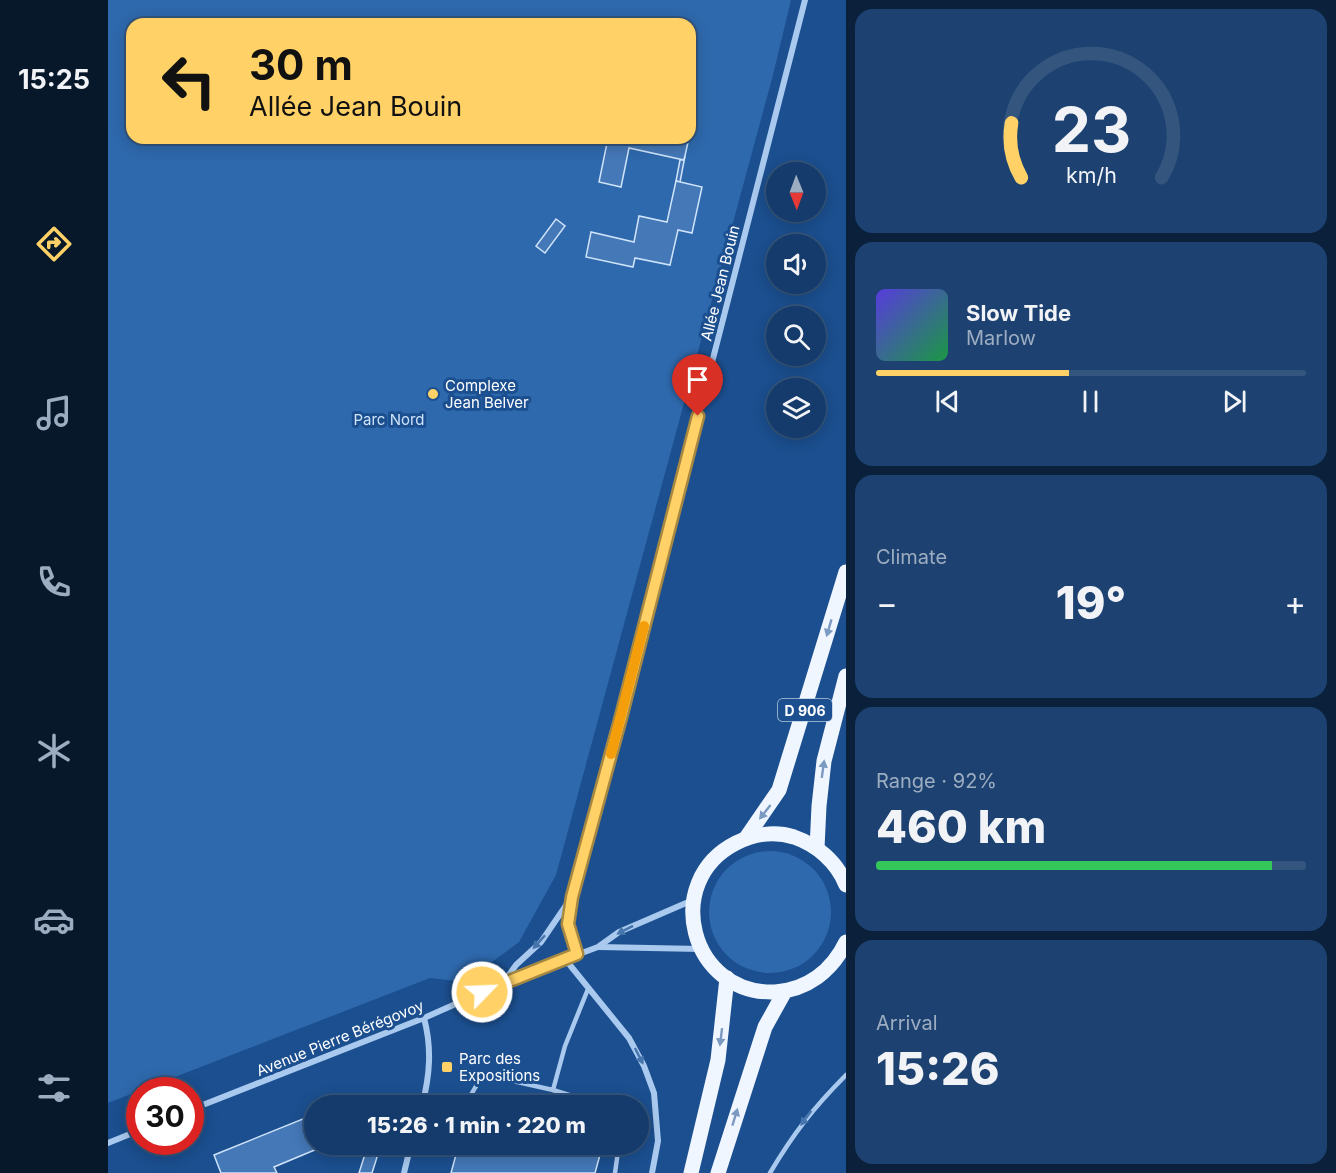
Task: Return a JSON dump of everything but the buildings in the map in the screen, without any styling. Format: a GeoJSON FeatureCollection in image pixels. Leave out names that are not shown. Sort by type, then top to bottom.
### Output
{"type":"FeatureCollection","features":[{"type":"Feature","properties":{"kind":"main road","name":"D 906"},"geometry":{"type":"LineString","coordinates":[[746,838],[779,790],[846,572]]}},
{"type":"Feature","properties":{"kind":"main road","name":"D 906"},"geometry":{"type":"LineString","coordinates":[[817,848],[824,761],[846,676]]}},
{"type":"Feature","properties":{"kind":"main road"},"geometry":{"type":"LineString","coordinates":[[846,885],[831,861],[817,848],[797,838],[760,834],[727,848],[711,862],[699,880],[693,900],[692,917],[701,950],[712,966],[745,988],[764,992],[800,987],[820,975],[837,958],[846,942]]}},
{"type":"Feature","properties":{"kind":"main road"},"geometry":{"type":"LineString","coordinates":[[691,1173],[718,1060],[727,978]]}},
{"type":"Feature","properties":{"kind":"main road"},"geometry":{"type":"LineString","coordinates":[[718,1173],[765,1027],[784,991]]}},
{"type":"Feature","properties":{"kind":"street","name":"Allée Jean Bouin"},"geometry":{"type":"LineString","coordinates":[[577,954],[568,924],[572,897],[621,717],[805,0]]}},
{"type":"Feature","properties":{"kind":"street"},"geometry":{"type":"LineString","coordinates":[[502,984],[516,965],[541,942],[572,897]]}},
{"type":"Feature","properties":{"kind":"street","name":"Avenue Pierre Bérégovoy"},"geometry":{"type":"LineString","coordinates":[[204,1104],[598,947],[619,932],[693,900]]}},
{"type":"Feature","properties":{"kind":"street","name":"Avenue Pierre Bérégovoy"},"geometry":{"type":"LineString","coordinates":[[598,947],[701,950]]}},
{"type":"Feature","properties":{"kind":"street"},"geometry":{"type":"LineString","coordinates":[[565,959],[629,1038],[644,1066],[654,1094],[658,1141],[652,1173]]}},
{"type":"Feature","properties":{"kind":"street"},"geometry":{"type":"LineString","coordinates":[[424,1018],[430,1041],[430,1070],[424,1095]]}},
{"type":"Feature","properties":{"kind":"street"},"geometry":{"type":"LineString","coordinates":[[108,1143],[126,1136]]}},
{"type":"Feature","properties":{"kind":"street"},"geometry":{"type":"LineString","coordinates":[[404,1173],[408,1155]]}},
{"type":"Feature","properties":{"kind":"lane"},"geometry":{"type":"LineString","coordinates":[[553,1090],[569,1036],[588,989]]}},
{"type":"Feature","properties":{"kind":"lane"},"geometry":{"type":"LineString","coordinates":[[471,1095],[477,1084],[483,1078],[490,1076],[569,1095]]}},
{"type":"Feature","properties":{"kind":"lane"},"geometry":{"type":"LineString","coordinates":[[770,1173],[786,1145],[815,1106],[846,1076]]}},
{"type":"Feature","properties":{"kind":"lane"},"geometry":{"type":"LineString","coordinates":[[615,1173],[617,1155]]}},
{"type":"Feature","properties":{"kind":"green space","name":"Parc Nord"},"geometry":{"type":"Polygon","coordinates":[[[108,0],[791,0],[773,75],[556,875],[519,942],[465,982],[430,978],[175,1077],[126,1077],[126,1096],[108,1103],[108,0]]]}},
{"type":"Feature","properties":{"kind":"green space"},"geometry":{"type":"Polygon","coordinates":[[[770,851],[793,855],[813,869],[827,889],[831,912],[827,935],[813,955],[793,969],[770,973],[747,969],[727,955],[713,935],[709,912],[713,889],[727,869],[747,855],[770,851]]]}},
{"type":"Feature","properties":{"kind":"slow traffic"},"geometry":{"type":"LineString","coordinates":[[611,754],[644,626]]}},
{"type":"Feature","properties":{"kind":"place","name":"Complexe Jean Belver"},"geometry":{"type":"Point","coordinates":[433,394]}},
{"type":"Feature","properties":{"kind":"place","name":"Parc des Expositions"},"geometry":{"type":"Point","coordinates":[447,1067]}},
{"type":"Feature","properties":{"kind":"route"},"geometry":{"type":"LineString","coordinates":[[482,992],[577,954],[568,924],[572,897],[698,416]]}}]}
